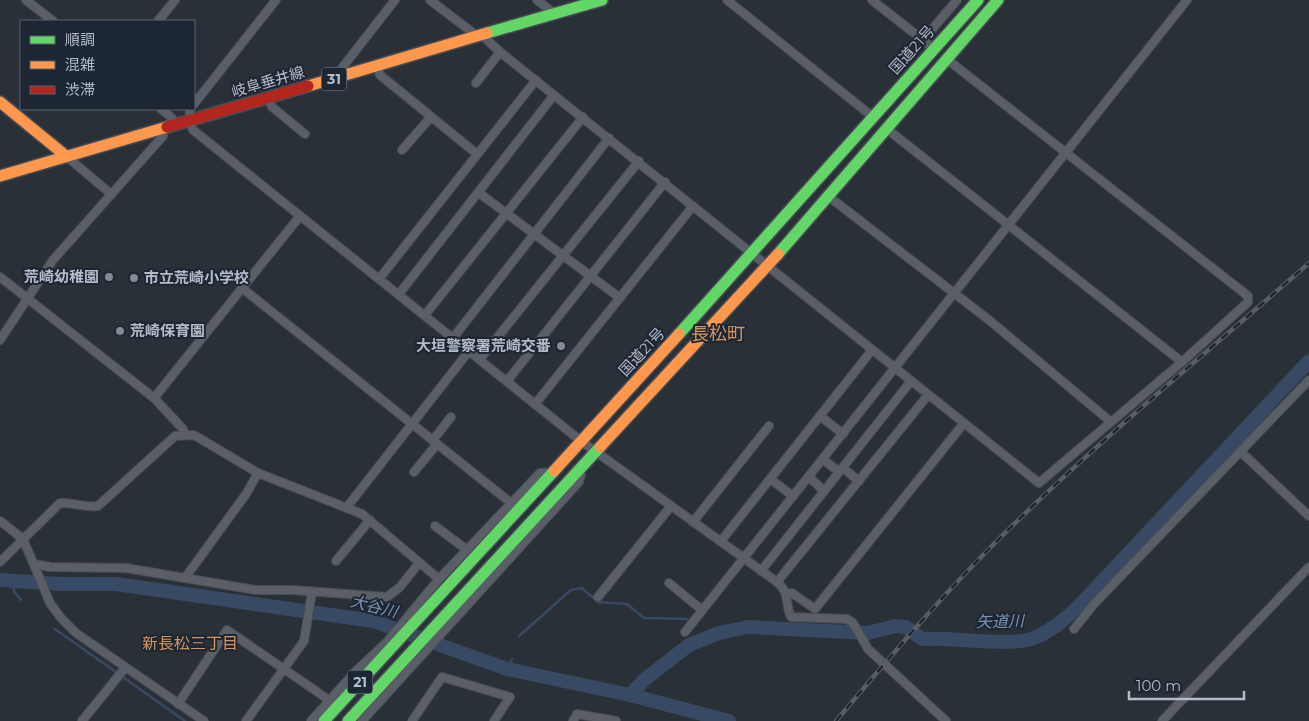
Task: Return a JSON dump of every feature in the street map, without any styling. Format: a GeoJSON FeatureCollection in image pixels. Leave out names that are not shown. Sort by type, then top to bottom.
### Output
{"type":"FeatureCollection","features":[{"type":"Feature","properties":{"kind":"main road","name":"岐阜垂井線"},"geometry":{"type":"LineString","coordinates":[[0,176],[602,0]]}},
{"type":"Feature","properties":{"kind":"main road","name":"国道21号"},"geometry":{"type":"LineString","coordinates":[[324,721],[392,642],[555,472],[581,441],[753,254],[933,48],[978,0]]}},
{"type":"Feature","properties":{"kind":"main road","name":"21"},"geometry":{"type":"LineString","coordinates":[[356,721],[595,451],[768,265],[948,60],[998,0]]}},
{"type":"Feature","properties":{"kind":"main road"},"geometry":{"type":"LineString","coordinates":[[0,102],[66,156]]}},
{"type":"Feature","properties":{"kind":"street"},"geometry":{"type":"LineString","coordinates":[[26,0],[52,20]]}},
{"type":"Feature","properties":{"kind":"street"},"geometry":{"type":"LineString","coordinates":[[159,20],[175,0]]}},
{"type":"Feature","properties":{"kind":"street"},"geometry":{"type":"LineString","coordinates":[[195,103],[276,0]]}},
{"type":"Feature","properties":{"kind":"street"},"geometry":{"type":"LineString","coordinates":[[334,79],[395,0]]}},
{"type":"Feature","properties":{"kind":"street"},"geometry":{"type":"LineString","coordinates":[[430,0],[500,52],[639,161],[1039,483],[1182,362],[1248,302],[1248,296],[948,60]]}},
{"type":"Feature","properties":{"kind":"street"},"geometry":{"type":"LineString","coordinates":[[537,0],[555,14]]}},
{"type":"Feature","properties":{"kind":"street"},"geometry":{"type":"LineString","coordinates":[[727,0],[873,117]]}},
{"type":"Feature","properties":{"kind":"street"},"geometry":{"type":"LineString","coordinates":[[872,0],[933,48]]}},
{"type":"Feature","properties":{"kind":"street"},"geometry":{"type":"LineString","coordinates":[[685,632],[843,434],[952,293],[1187,0]]}},
{"type":"Feature","properties":{"kind":"street"},"geometry":{"type":"LineString","coordinates":[[923,40],[954,1]]}},
{"type":"Feature","properties":{"kind":"street"},"geometry":{"type":"LineString","coordinates":[[476,83],[500,52]]}},
{"type":"Feature","properties":{"kind":"street"},"geometry":{"type":"LineString","coordinates":[[377,66],[380,75],[478,154]]}},
{"type":"Feature","properties":{"kind":"street"},"geometry":{"type":"LineString","coordinates":[[379,279],[536,80]]}},
{"type":"Feature","properties":{"kind":"street"},"geometry":{"type":"LineString","coordinates":[[398,294],[554,95]]}},
{"type":"Feature","properties":{"kind":"street"},"geometry":{"type":"LineString","coordinates":[[268,98],[272,107],[305,134]]}},
{"type":"Feature","properties":{"kind":"street"},"geometry":{"type":"LineString","coordinates":[[0,340],[53,260],[163,136],[172,118],[162,110]]}},
{"type":"Feature","properties":{"kind":"street"},"geometry":{"type":"LineString","coordinates":[[189,110],[189,121],[193,130],[300,216],[508,380],[581,441],[777,582],[787,594],[788,610],[791,617],[847,619],[853,623],[863,642],[946,721]]}},
{"type":"Feature","properties":{"kind":"street"},"geometry":{"type":"LineString","coordinates":[[402,150],[431,117]]}},
{"type":"Feature","properties":{"kind":"street"},"geometry":{"type":"LineString","coordinates":[[425,315],[583,117]]}},
{"type":"Feature","properties":{"kind":"street"},"geometry":{"type":"LineString","coordinates":[[887,129],[1182,362]]}},
{"type":"Feature","properties":{"kind":"street"},"geometry":{"type":"LineString","coordinates":[[453,338],[609,138]]}},
{"type":"Feature","properties":{"kind":"street"},"geometry":{"type":"LineString","coordinates":[[66,156],[111,194]]}},
{"type":"Feature","properties":{"kind":"street"},"geometry":{"type":"LineString","coordinates":[[480,359],[639,161]]}},
{"type":"Feature","properties":{"kind":"street"},"geometry":{"type":"LineString","coordinates":[[508,380],[665,182]]}},
{"type":"Feature","properties":{"kind":"street"},"geometry":{"type":"LineString","coordinates":[[479,193],[561,256],[620,298]]}},
{"type":"Feature","properties":{"kind":"street"},"geometry":{"type":"LineString","coordinates":[[828,196],[989,320],[1111,422]]}},
{"type":"Feature","properties":{"kind":"street"},"geometry":{"type":"LineString","coordinates":[[536,403],[693,206]]}},
{"type":"Feature","properties":{"kind":"street"},"geometry":{"type":"LineString","coordinates":[[154,398],[300,216]]}},
{"type":"Feature","properties":{"kind":"street"},"geometry":{"type":"LineString","coordinates":[[0,277],[154,398],[183,429],[185,434]]}},
{"type":"Feature","properties":{"kind":"street"},"geometry":{"type":"LineString","coordinates":[[242,288],[511,503]]}},
{"type":"Feature","properties":{"kind":"street"},"geometry":{"type":"LineString","coordinates":[[721,541],[872,350]]}},
{"type":"Feature","properties":{"kind":"street"},"geometry":{"type":"LineString","coordinates":[[347,508],[470,351]]}},
{"type":"Feature","properties":{"kind":"street"},"geometry":{"type":"LineString","coordinates":[[1074,629],[1094,604],[1309,380]]}},
{"type":"Feature","properties":{"kind":"street"},"geometry":{"type":"LineString","coordinates":[[761,571],[911,381]]}},
{"type":"Feature","properties":{"kind":"street"},"geometry":{"type":"LineString","coordinates":[[777,582],[928,395]]}},
{"type":"Feature","properties":{"kind":"street"},"geometry":{"type":"LineString","coordinates":[[820,416],[843,434]]}},
{"type":"Feature","properties":{"kind":"street"},"geometry":{"type":"LineString","coordinates":[[414,472],[450,417]]}},
{"type":"Feature","properties":{"kind":"street"},"geometry":{"type":"LineString","coordinates":[[787,594],[792,593],[815,609],[964,423]]}},
{"type":"Feature","properties":{"kind":"street"},"geometry":{"type":"LineString","coordinates":[[693,522],[769,426]]}},
{"type":"Feature","properties":{"kind":"street"},"geometry":{"type":"LineString","coordinates":[[0,562],[60,504],[68,502],[89,507],[98,506],[164,444],[175,436],[185,434],[194,435],[258,473],[316,498],[347,508],[370,520],[439,579]]}},
{"type":"Feature","properties":{"kind":"street"},"geometry":{"type":"LineString","coordinates":[[1241,452],[1309,516]]}},
{"type":"Feature","properties":{"kind":"street"},"geometry":{"type":"LineString","coordinates":[[823,459],[859,481]]}},
{"type":"Feature","properties":{"kind":"street"},"geometry":{"type":"LineString","coordinates":[[417,615],[439,579],[511,503],[540,473],[555,472]]}},
{"type":"Feature","properties":{"kind":"street"},"geometry":{"type":"LineString","coordinates":[[185,578],[246,494],[258,473]]}},
{"type":"Feature","properties":{"kind":"street"},"geometry":{"type":"LineString","coordinates":[[809,477],[824,491]]}},
{"type":"Feature","properties":{"kind":"street"},"geometry":{"type":"LineString","coordinates":[[770,479],[793,496]]}},
{"type":"Feature","properties":{"kind":"street"},"geometry":{"type":"LineString","coordinates":[[598,597],[671,506]]}},
{"type":"Feature","properties":{"kind":"street"},"geometry":{"type":"LineString","coordinates":[[336,561],[370,520]]}},
{"type":"Feature","properties":{"kind":"street"},"geometry":{"type":"LineString","coordinates":[[0,522],[23,539],[49,599],[61,618],[76,633],[204,721]]}},
{"type":"Feature","properties":{"kind":"street"},"geometry":{"type":"LineString","coordinates":[[435,526],[467,550]]}},
{"type":"Feature","properties":{"kind":"street"},"geometry":{"type":"LineString","coordinates":[[36,568],[126,568],[248,588],[312,595],[387,597],[400,587],[419,563]]}},
{"type":"Feature","properties":{"kind":"street"},"geometry":{"type":"LineString","coordinates":[[1167,719],[1309,567]]}},
{"type":"Feature","properties":{"kind":"street"},"geometry":{"type":"LineString","coordinates":[[669,583],[702,610]]}},
{"type":"Feature","properties":{"kind":"street"},"geometry":{"type":"LineString","coordinates":[[246,721],[304,640],[308,628],[312,595]]}},
{"type":"Feature","properties":{"kind":"street"},"geometry":{"type":"LineString","coordinates":[[178,704],[228,630],[331,702]]}},
{"type":"Feature","properties":{"kind":"street"},"geometry":{"type":"LineString","coordinates":[[311,721],[331,702],[355,672],[392,642]]}},
{"type":"Feature","properties":{"kind":"street"},"geometry":{"type":"LineString","coordinates":[[82,721],[125,668]]}},
{"type":"Feature","properties":{"kind":"street"},"geometry":{"type":"LineString","coordinates":[[412,721],[442,677],[510,697],[494,721]]}},
{"type":"Feature","properties":{"kind":"street"},"geometry":{"type":"LineString","coordinates":[[573,721],[577,714],[616,721]]}},
{"type":"Feature","properties":{"kind":"waterway","name":"矢道川"},"geometry":{"type":"LineString","coordinates":[[630,695],[644,680],[689,645],[719,633],[748,627],[868,633],[895,626],[906,627],[922,639],[1011,642],[1034,638],[1057,625],[1078,607],[1309,361]]}},
{"type":"Feature","properties":{"kind":"waterway","name":"大谷川"},"geometry":{"type":"LineString","coordinates":[[0,580],[60,584],[116,584],[373,621],[507,669],[630,695],[729,721]]}},
{"type":"Feature","properties":{"kind":"waterway"},"geometry":{"type":"LineString","coordinates":[[11,582],[15,593],[21,600]]}},
{"type":"Feature","properties":{"kind":"waterway"},"geometry":{"type":"LineString","coordinates":[[519,636],[571,590],[582,588],[598,602],[627,604],[644,618],[687,619]]}},
{"type":"Feature","properties":{"kind":"waterway"},"geometry":{"type":"LineString","coordinates":[[55,629],[185,721]]}},
{"type":"Feature","properties":{"kind":"waterway"},"geometry":{"type":"LineString","coordinates":[[507,669],[512,659]]}},
{"type":"Feature","properties":{"kind":"railway"},"geometry":{"type":"LineString","coordinates":[[836,721],[946,594],[1062,478],[1309,263]]}},
{"type":"Feature","properties":{"kind":"traffic: fast"},"geometry":{"type":"LineString","coordinates":[[487,33],[602,0]]}},
{"type":"Feature","properties":{"kind":"traffic: fast"},"geometry":{"type":"LineString","coordinates":[[679,334],[978,0]]}},
{"type":"Feature","properties":{"kind":"traffic: fast"},"geometry":{"type":"LineString","coordinates":[[778,254],[998,0]]}},
{"type":"Feature","properties":{"kind":"traffic: fast"},"geometry":{"type":"LineString","coordinates":[[348,721],[600,447]]}},
{"type":"Feature","properties":{"kind":"traffic: fast"},"geometry":{"type":"LineString","coordinates":[[324,721],[554,471]]}},
{"type":"Feature","properties":{"kind":"traffic: slow"},"geometry":{"type":"LineString","coordinates":[[308,86],[487,33]]}},
{"type":"Feature","properties":{"kind":"traffic: slow"},"geometry":{"type":"LineString","coordinates":[[0,102],[66,156]]}},
{"type":"Feature","properties":{"kind":"traffic: slow"},"geometry":{"type":"LineString","coordinates":[[0,176],[167,127]]}},
{"type":"Feature","properties":{"kind":"traffic: slow"},"geometry":{"type":"LineString","coordinates":[[600,447],[778,254]]}},
{"type":"Feature","properties":{"kind":"traffic: slow"},"geometry":{"type":"LineString","coordinates":[[554,471],[679,334]]}},
{"type":"Feature","properties":{"kind":"traffic: jam"},"geometry":{"type":"LineString","coordinates":[[167,127],[308,86]]}},
{"type":"Feature","properties":{"kind":"place","name":"荒崎幼稚園"},"geometry":{"type":"Point","coordinates":[109,277]}},
{"type":"Feature","properties":{"kind":"place","name":"市立荒崎小学校"},"geometry":{"type":"Point","coordinates":[134,278]}},
{"type":"Feature","properties":{"kind":"place","name":"荒崎保育園"},"geometry":{"type":"Point","coordinates":[120,331]}},
{"type":"Feature","properties":{"kind":"place","name":"大垣警察署荒崎交番"},"geometry":{"type":"Point","coordinates":[561,346]}},
{"type":"Feature","properties":{"kind":"district","name":"長松町"},"geometry":{"type":"Point","coordinates":[718,334]}},
{"type":"Feature","properties":{"kind":"district","name":"新長松三丁目"},"geometry":{"type":"Point","coordinates":[190,643]}}]}
